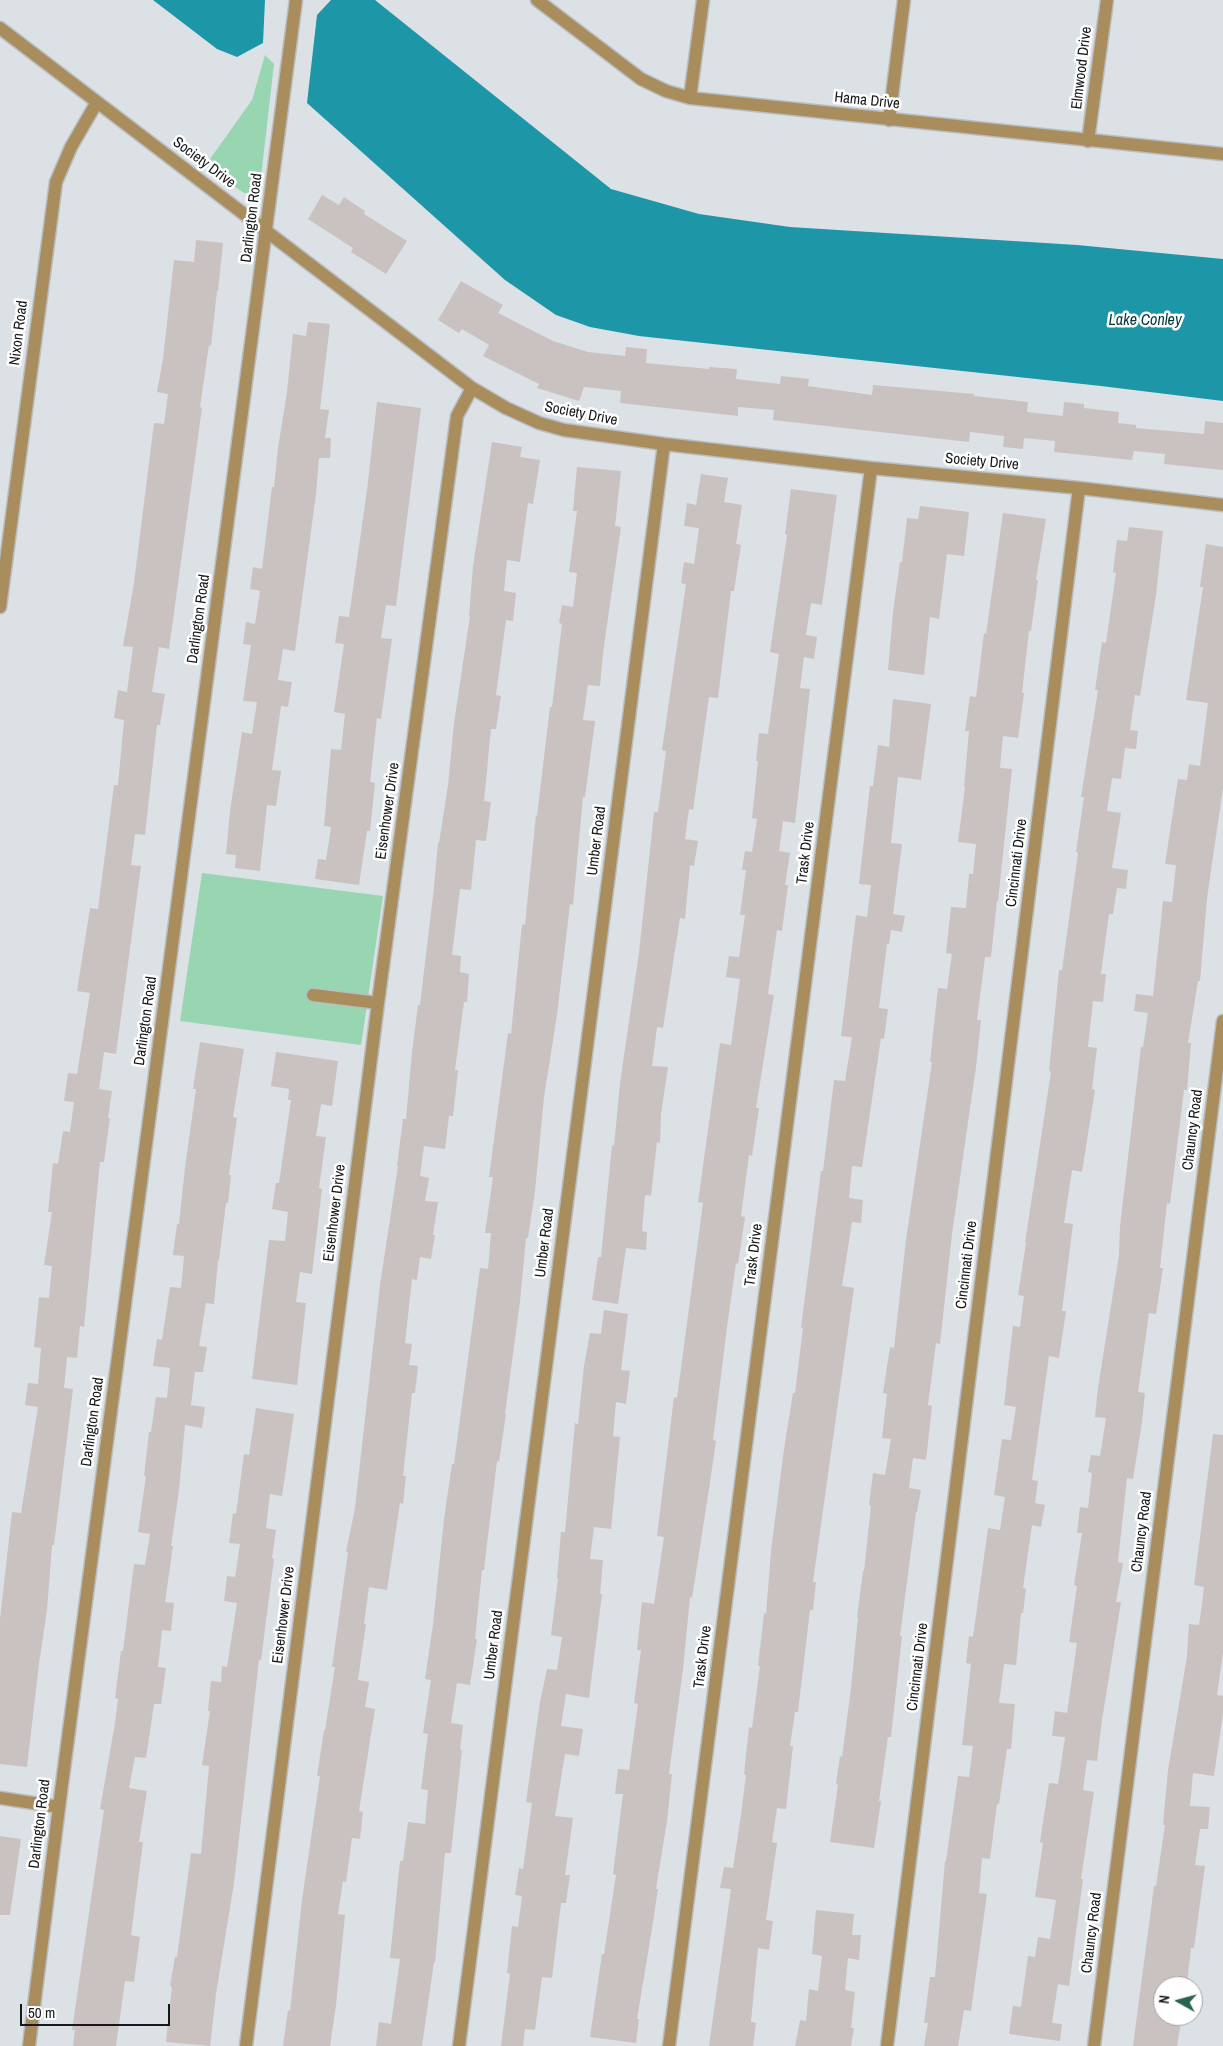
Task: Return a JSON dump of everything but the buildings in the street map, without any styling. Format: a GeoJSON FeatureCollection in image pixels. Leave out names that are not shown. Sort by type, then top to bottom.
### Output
{"type":"FeatureCollection","features":[{"type":"Feature","properties":{"kind":"street","name":"Hama Drive"},"geometry":{"type":"LineString","coordinates":[[538,0],[641,79],[666,91],[690,98],[1223,154]]}},
{"type":"Feature","properties":{"kind":"street"},"geometry":{"type":"LineString","coordinates":[[690,98],[703,0]]}},
{"type":"Feature","properties":{"kind":"street"},"geometry":{"type":"LineString","coordinates":[[889,120],[904,0]]}},
{"type":"Feature","properties":{"kind":"street","name":"Elmwood Drive"},"geometry":{"type":"LineString","coordinates":[[1088,140],[1107,0]]}},
{"type":"Feature","properties":{"kind":"street","name":"Darlington Road"},"geometry":{"type":"LineString","coordinates":[[29,2046],[296,4]]}},
{"type":"Feature","properties":{"kind":"street","name":"Society Drive"},"geometry":{"type":"LineString","coordinates":[[0,28],[472,388],[506,408],[539,424],[564,430],[664,444],[1223,505]]}},
{"type":"Feature","properties":{"kind":"street","name":"Nixon Road"},"geometry":{"type":"LineString","coordinates":[[0,607],[56,182],[71,147],[97,102]]}},
{"type":"Feature","properties":{"kind":"street","name":"Eisenhower Drive"},"geometry":{"type":"LineString","coordinates":[[246,2046],[378,1003],[457,416],[472,388]]}},
{"type":"Feature","properties":{"kind":"street","name":"Umber Road"},"geometry":{"type":"LineString","coordinates":[[459,2046],[664,444]]}},
{"type":"Feature","properties":{"kind":"street","name":"Trask Drive"},"geometry":{"type":"LineString","coordinates":[[669,2046],[871,468]]}},
{"type":"Feature","properties":{"kind":"street","name":"Cincinnati Drive"},"geometry":{"type":"LineString","coordinates":[[888,2046],[1079,488]]}},
{"type":"Feature","properties":{"kind":"street"},"geometry":{"type":"LineString","coordinates":[[313,995],[378,1003]]}},
{"type":"Feature","properties":{"kind":"street","name":"Chauncy Road"},"geometry":{"type":"LineString","coordinates":[[1094,2046],[1223,1021]]}},
{"type":"Feature","properties":{"kind":"street"},"geometry":{"type":"LineString","coordinates":[[0,1798],[59,1807]]}},
{"type":"Feature","properties":{"kind":"green space"},"geometry":{"type":"Polygon","coordinates":[[[265,55],[274,64],[261,177],[258,180],[256,190],[244,193],[205,166],[252,100],[265,55]]]}},
{"type":"Feature","properties":{"kind":"green space"},"geometry":{"type":"Polygon","coordinates":[[[202,873],[383,896],[361,1045],[180,1021],[202,873]]]}},
{"type":"Feature","properties":{"kind":"water"},"geometry":{"type":"Polygon","coordinates":[[[153,0],[265,0],[263,43],[237,57],[217,49],[153,0]]]}},
{"type":"Feature","properties":{"kind":"water","name":"Lake Conley"},"geometry":{"type":"Polygon","coordinates":[[[331,0],[375,0],[611,189],[699,214],[790,227],[1077,245],[1223,259],[1223,401],[639,336],[590,327],[556,315],[505,280],[307,103],[317,15],[331,0]]]}}]}
